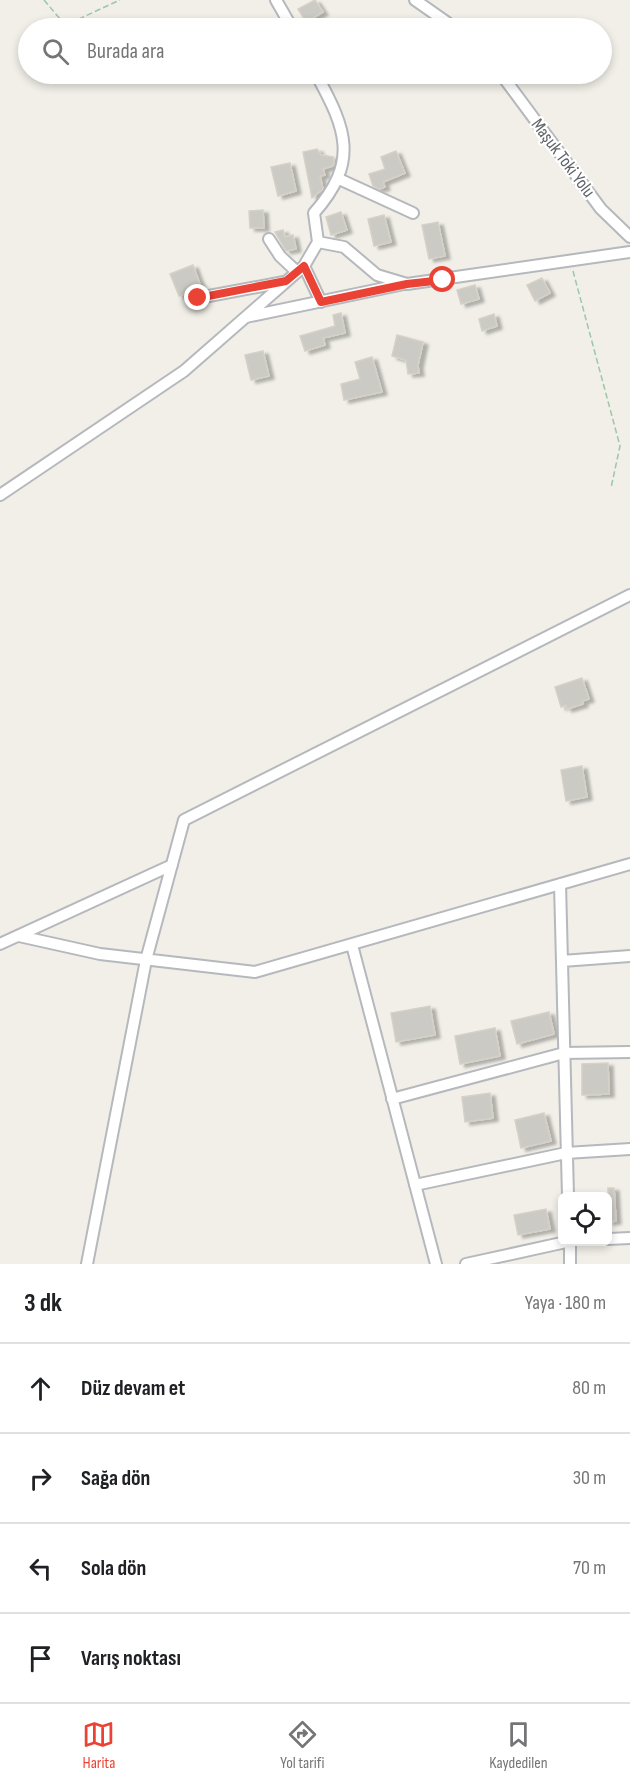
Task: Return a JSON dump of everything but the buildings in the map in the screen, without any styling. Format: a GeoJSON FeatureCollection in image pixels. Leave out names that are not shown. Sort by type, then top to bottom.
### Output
{"type":"FeatureCollection","features":[{"type":"Feature","properties":{"kind":"street"},"geometry":{"type":"LineString","coordinates":[[276,0],[286,18]]}},
{"type":"Feature","properties":{"kind":"street"},"geometry":{"type":"LineString","coordinates":[[415,0],[441,18]]}},
{"type":"Feature","properties":{"kind":"street"},"geometry":{"type":"LineString","coordinates":[[0,495],[184,371],[300,269],[318,242],[314,213],[330,195],[342,173],[344,146],[332,102],[322,84]]}},
{"type":"Feature","properties":{"kind":"street","name":"Maşuk Toki Yolu"},"geometry":{"type":"LineString","coordinates":[[508,84],[601,209],[630,237]]}},
{"type":"Feature","properties":{"kind":"street"},"geometry":{"type":"LineString","coordinates":[[339,179],[413,213]]}},
{"type":"Feature","properties":{"kind":"street"},"geometry":{"type":"LineString","coordinates":[[269,239],[280,256],[300,269],[321,302]]}},
{"type":"Feature","properties":{"kind":"street"},"geometry":{"type":"LineString","coordinates":[[318,242],[344,247],[377,275],[407,284]]}},
{"type":"Feature","properties":{"kind":"street"},"geometry":{"type":"LineString","coordinates":[[245,317],[407,284],[630,252]]}},
{"type":"Feature","properties":{"kind":"street"},"geometry":{"type":"LineString","coordinates":[[198,298],[286,281]]}},
{"type":"Feature","properties":{"kind":"street"},"geometry":{"type":"LineString","coordinates":[[87,1264],[146,960],[184,820],[630,596]]}},
{"type":"Feature","properties":{"kind":"street"},"geometry":{"type":"LineString","coordinates":[[19,936],[100,954],[255,972],[630,864]]}},
{"type":"Feature","properties":{"kind":"street"},"geometry":{"type":"LineString","coordinates":[[0,944],[172,865]]}},
{"type":"Feature","properties":{"kind":"street"},"geometry":{"type":"LineString","coordinates":[[560,884],[568,1192]]}},
{"type":"Feature","properties":{"kind":"street"},"geometry":{"type":"LineString","coordinates":[[352,945],[435,1264]]}},
{"type":"Feature","properties":{"kind":"street"},"geometry":{"type":"LineString","coordinates":[[562,961],[630,956]]}},
{"type":"Feature","properties":{"kind":"street"},"geometry":{"type":"LineString","coordinates":[[392,1099],[564,1053],[630,1053]]}},
{"type":"Feature","properties":{"kind":"street"},"geometry":{"type":"LineString","coordinates":[[415,1185],[566,1153],[630,1149]]}},
{"type":"Feature","properties":{"kind":"street"},"geometry":{"type":"LineString","coordinates":[[612,1239],[630,1238]]}},
{"type":"Feature","properties":{"kind":"street"},"geometry":{"type":"LineString","coordinates":[[466,1264],[558,1244]]}},
{"type":"Feature","properties":{"kind":"street"},"geometry":{"type":"LineString","coordinates":[[568,1246],[570,1264]]}},
{"type":"Feature","properties":{"kind":"path"},"geometry":{"type":"LineString","coordinates":[[44,0],[59,18]]}},
{"type":"Feature","properties":{"kind":"path"},"geometry":{"type":"LineString","coordinates":[[81,18],[120,0]]}},
{"type":"Feature","properties":{"kind":"path"},"geometry":{"type":"LineString","coordinates":[[569,259],[620,446],[610,488]]}},
{"type":"Feature","properties":{"kind":"route"},"geometry":{"type":"LineString","coordinates":[[198,298],[286,281],[304,266],[321,302],[407,284],[443,280]]}}]}
